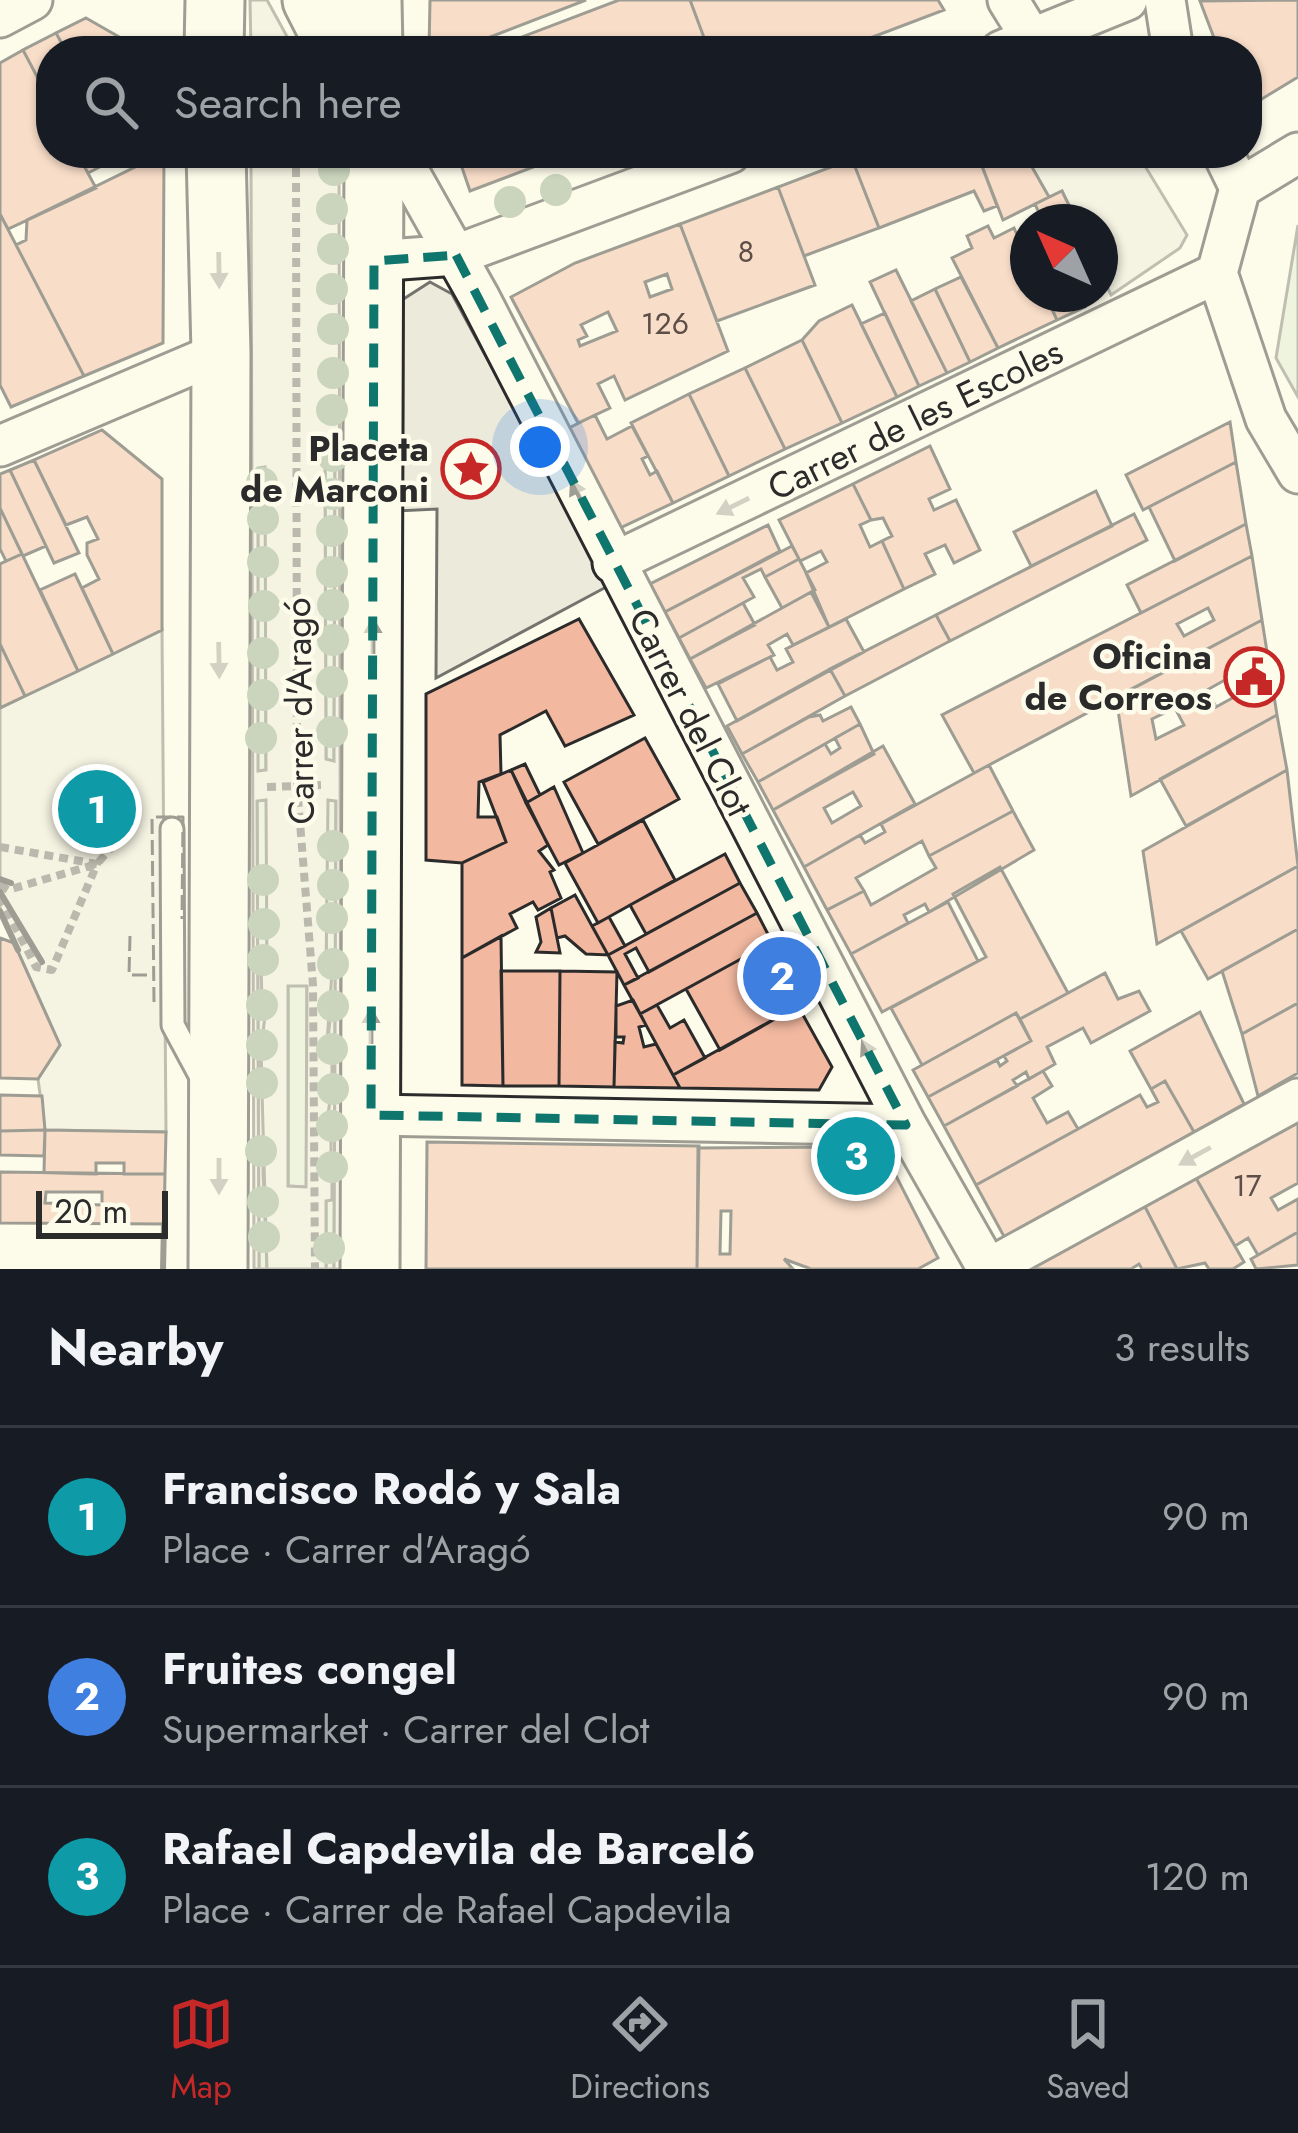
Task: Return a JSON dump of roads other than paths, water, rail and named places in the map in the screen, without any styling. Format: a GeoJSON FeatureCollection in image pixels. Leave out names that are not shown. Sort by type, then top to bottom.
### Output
{"type":"FeatureCollection","features":[{"type":"Feature","properties":{"kind":"street"},"geometry":{"type":"LineString","coordinates":[[0,16],[32,0]]}},
{"type":"Feature","properties":{"kind":"street"},"geometry":{"type":"LineString","coordinates":[[214,36],[215,0]]}},
{"type":"Feature","properties":{"kind":"street"},"geometry":{"type":"LineString","coordinates":[[312,0],[330,36]]}},
{"type":"Feature","properties":{"kind":"street"},"geometry":{"type":"LineString","coordinates":[[372,0],[373,36]]}},
{"type":"Feature","properties":{"kind":"street"},"geometry":{"type":"LineString","coordinates":[[1008,0],[1014,36]]}},
{"type":"Feature","properties":{"kind":"street"},"geometry":{"type":"LineString","coordinates":[[1038,36],[1127,0]]}},
{"type":"Feature","properties":{"kind":"street"},"geometry":{"type":"LineString","coordinates":[[1165,0],[1171,36]]}},
{"type":"Feature","properties":{"kind":"street"},"geometry":{"type":"LineString","coordinates":[[1262,163],[1298,153]]}},
{"type":"Feature","properties":{"kind":"street"},"geometry":{"type":"LineString","coordinates":[[216,168],[218,1269]]}},
{"type":"Feature","properties":{"kind":"street","name":"Carrer d'Aragó"},"geometry":{"type":"LineString","coordinates":[[370,1269],[374,168]]}},
{"type":"Feature","properties":{"kind":"street","name":"Carrer del Clot"},"geometry":{"type":"LineString","coordinates":[[407,168],[456,254],[906,1125],[988,1269]]}},
{"type":"Feature","properties":{"kind":"street"},"geometry":{"type":"LineString","coordinates":[[374,261],[456,254],[689,168]]}},
{"type":"Feature","properties":{"kind":"street"},"geometry":{"type":"LineString","coordinates":[[1231,171],[1217,273],[1266,418],[1298,473]]}},
{"type":"Feature","properties":{"kind":"street","name":"Carrer de les Escoles"},"geometry":{"type":"LineString","coordinates":[[613,563],[1217,273]]}},
{"type":"Feature","properties":{"kind":"street"},"geometry":{"type":"LineString","coordinates":[[0,446],[220,352]]}},
{"type":"Feature","properties":{"kind":"street"},"geometry":{"type":"LineString","coordinates":[[988,1269],[1298,1099]]}},
{"type":"Feature","properties":{"kind":"street"},"geometry":{"type":"LineString","coordinates":[[371,1115],[906,1125]]}},
{"type":"Feature","properties":{"kind":"lane"},"geometry":{"type":"LineString","coordinates":[[172,829],[173,1025],[219,1110]]}},
{"type":"Feature","properties":{"kind":"place","name":"Placeta de Marconi"},"geometry":{"type":"Point","coordinates":[471,469]}},
{"type":"Feature","properties":{"kind":"place","name":"Oficina de Correos"},"geometry":{"type":"Point","coordinates":[1254,677]}},
{"type":"Feature","properties":{"kind":"place","name":"Francisco Rodó y Sala"},"geometry":{"type":"Point","coordinates":[97,809]}},
{"type":"Feature","properties":{"kind":"place","name":"Fruites congel"},"geometry":{"type":"Point","coordinates":[782,976]}},
{"type":"Feature","properties":{"kind":"place","name":"Rafael Capdevila de Barceló"},"geometry":{"type":"Point","coordinates":[856,1156]}}]}
